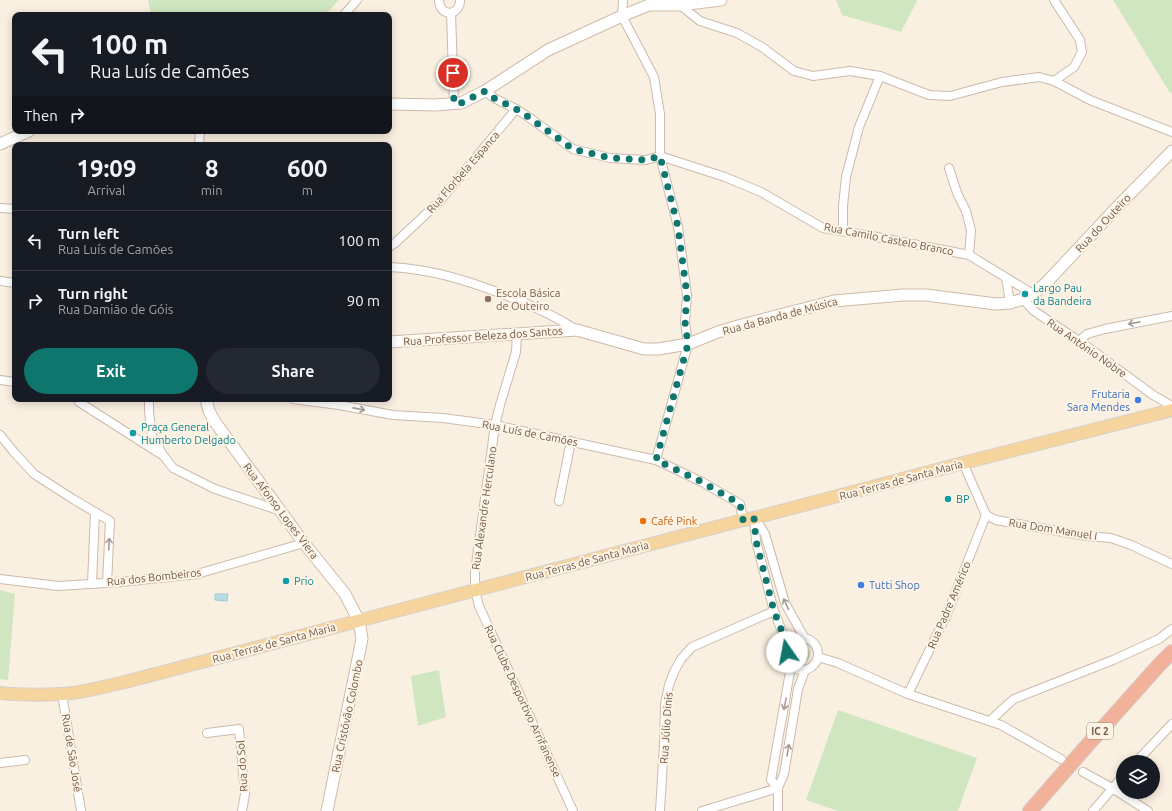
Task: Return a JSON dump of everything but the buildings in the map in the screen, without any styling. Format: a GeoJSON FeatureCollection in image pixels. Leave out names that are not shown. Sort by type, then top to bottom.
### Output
{"type":"FeatureCollection","features":[{"type":"Feature","properties":{"kind":"highway","name":"IC 2"},"geometry":{"type":"LineString","coordinates":[[1030,811],[1172,652]]}},
{"type":"Feature","properties":{"kind":"highway","name":"IC 2"},"geometry":{"type":"LineString","coordinates":[[1039,811],[1172,662]]}},
{"type":"Feature","properties":{"kind":"main road","name":"Rua Terras de Santa Maria"},"geometry":{"type":"LineString","coordinates":[[0,693],[18,695],[62,694],[125,682],[963,463],[1172,410]]}},
{"type":"Feature","properties":{"kind":"street"},"geometry":{"type":"LineString","coordinates":[[347,12],[357,0]]}},
{"type":"Feature","properties":{"kind":"street"},"geometry":{"type":"LineString","coordinates":[[439,0],[441,9],[451,13],[459,7],[460,0]]}},
{"type":"Feature","properties":{"kind":"street"},"geometry":{"type":"LineString","coordinates":[[623,0],[622,16],[654,77],[660,114],[660,156],[678,227],[687,295],[685,322],[688,344],[656,460]]}},
{"type":"Feature","properties":{"kind":"street"},"geometry":{"type":"LineString","coordinates":[[392,104],[435,105],[461,103],[485,91],[548,50],[649,5],[680,5],[721,0]]}},
{"type":"Feature","properties":{"kind":"street"},"geometry":{"type":"LineString","coordinates":[[1054,0],[1080,40],[1082,52],[1074,67],[1054,80]]}},
{"type":"Feature","properties":{"kind":"street"},"geometry":{"type":"LineString","coordinates":[[680,5],[700,21],[737,33],[762,47],[794,71],[813,76],[850,71],[880,76],[929,94],[950,96],[1002,82],[1039,77],[1054,80],[1090,100],[1172,132]]}},
{"type":"Feature","properties":{"kind":"street"},"geometry":{"type":"LineString","coordinates":[[451,13],[454,103]]}},
{"type":"Feature","properties":{"kind":"street"},"geometry":{"type":"LineString","coordinates":[[843,231],[846,177],[859,127],[880,76]]}},
{"type":"Feature","properties":{"kind":"street"},"geometry":{"type":"LineString","coordinates":[[485,91],[494,98],[527,116],[573,149],[610,158],[646,160],[660,156]]}},
{"type":"Feature","properties":{"kind":"street","name":"Rua Florbela Espanca"},"geometry":{"type":"LineString","coordinates":[[392,245],[440,201],[516,109]]}},
{"type":"Feature","properties":{"kind":"street"},"geometry":{"type":"LineString","coordinates":[[0,144],[22,134]]}},
{"type":"Feature","properties":{"kind":"street","name":"Rua do Outeiro"},"geometry":{"type":"LineString","coordinates":[[1033,294],[1050,279],[1172,151]]}},
{"type":"Feature","properties":{"kind":"street","name":"Rua Camilo Castelo Branco"},"geometry":{"type":"LineString","coordinates":[[660,156],[725,177],[762,192],[823,228],[969,255],[1033,294]]}},
{"type":"Feature","properties":{"kind":"street"},"geometry":{"type":"LineString","coordinates":[[949,168],[957,192],[966,211],[971,230],[969,255]]}},
{"type":"Feature","properties":{"kind":"street"},"geometry":{"type":"LineString","coordinates":[[0,208],[12,209]]}},
{"type":"Feature","properties":{"kind":"street"},"geometry":{"type":"LineString","coordinates":[[392,267],[424,270],[453,276],[542,310],[578,330]]}},
{"type":"Feature","properties":{"kind":"street"},"geometry":{"type":"LineString","coordinates":[[1006,278],[1010,303],[1023,300],[1033,294]]}},
{"type":"Feature","properties":{"kind":"street"},"geometry":{"type":"LineString","coordinates":[[0,281],[12,283]]}},
{"type":"Feature","properties":{"kind":"street","name":"Rua da Banda de Música"},"geometry":{"type":"LineString","coordinates":[[578,330],[644,349],[658,349],[688,344],[738,326],[834,301],[903,295],[926,295],[996,304],[1010,303]]}},
{"type":"Feature","properties":{"kind":"street","name":"Rua António Nobre"},"geometry":{"type":"LineString","coordinates":[[1023,300],[1034,311],[1079,341],[1153,396],[1172,406]]}},
{"type":"Feature","properties":{"kind":"street"},"geometry":{"type":"LineString","coordinates":[[1079,341],[1087,334],[1093,332],[1172,316]]}},
{"type":"Feature","properties":{"kind":"street","name":"Rua Professor Beleza dos Santos"},"geometry":{"type":"LineString","coordinates":[[392,342],[578,330]]}},
{"type":"Feature","properties":{"kind":"street","name":"Rua Alexandre Herculano"},"geometry":{"type":"LineString","coordinates":[[475,590],[475,572],[495,425],[516,352],[516,333]]}},
{"type":"Feature","properties":{"kind":"street"},"geometry":{"type":"LineString","coordinates":[[0,380],[12,382]]}},
{"type":"Feature","properties":{"kind":"street"},"geometry":{"type":"LineString","coordinates":[[1153,396],[1159,414]]}},
{"type":"Feature","properties":{"kind":"street"},"geometry":{"type":"LineString","coordinates":[[79,402],[163,455]]}},
{"type":"Feature","properties":{"kind":"street"},"geometry":{"type":"LineString","coordinates":[[149,402],[152,436],[163,455],[173,468],[215,489],[282,512]]}},
{"type":"Feature","properties":{"kind":"street","name":"Rua Afonso Lopes Viera"},"geometry":{"type":"LineString","coordinates":[[207,402],[215,422],[304,543],[345,594],[359,621]]}},
{"type":"Feature","properties":{"kind":"street","name":"Rua Luís de Camões"},"geometry":{"type":"LineString","coordinates":[[316,402],[393,415],[443,418],[495,425],[656,460],[702,482],[740,504],[749,519]]}},
{"type":"Feature","properties":{"kind":"street"},"geometry":{"type":"LineString","coordinates":[[0,436],[34,474],[110,521],[107,582]]}},
{"type":"Feature","properties":{"kind":"street"},"geometry":{"type":"LineString","coordinates":[[559,501],[571,441]]}},
{"type":"Feature","properties":{"kind":"street"},"geometry":{"type":"LineString","coordinates":[[963,463],[986,515]]}},
{"type":"Feature","properties":{"kind":"street"},"geometry":{"type":"LineString","coordinates":[[92,584],[95,512]]}},
{"type":"Feature","properties":{"kind":"street","name":"Rua Dom Manuel I"},"geometry":{"type":"LineString","coordinates":[[986,515],[1003,522],[1086,536],[1111,538],[1131,545],[1172,564]]}},
{"type":"Feature","properties":{"kind":"street","name":"Rua Padre Américo"},"geometry":{"type":"LineString","coordinates":[[908,694],[947,614],[986,515]]}},
{"type":"Feature","properties":{"kind":"street"},"geometry":{"type":"LineString","coordinates":[[749,519],[774,611],[788,647],[787,657],[791,666],[771,780],[778,788]]}},
{"type":"Feature","properties":{"kind":"street"},"geometry":{"type":"LineString","coordinates":[[749,519],[765,534],[785,602],[805,639]]}},
{"type":"Feature","properties":{"kind":"street","name":"Rua dos Bombeiros"},"geometry":{"type":"LineString","coordinates":[[0,579],[58,586],[121,582],[197,574],[304,543]]}},
{"type":"Feature","properties":{"kind":"street","name":"Rua Clube Desportivo Arrifanense"},"geometry":{"type":"LineString","coordinates":[[475,590],[479,606],[573,811]]}},
{"type":"Feature","properties":{"kind":"street","name":"Rua Júlio Dinis"},"geometry":{"type":"LineString","coordinates":[[660,811],[664,759],[665,704],[669,685],[681,658],[692,647],[774,611]]}},
{"type":"Feature","properties":{"kind":"street","name":"Rua Cristóvão Colombo"},"geometry":{"type":"LineString","coordinates":[[327,811],[362,639],[359,621]]}},
{"type":"Feature","properties":{"kind":"street"},"geometry":{"type":"LineString","coordinates":[[990,721],[1014,699],[1120,657],[1159,639],[1172,629]]}},
{"type":"Feature","properties":{"kind":"street"},"geometry":{"type":"LineString","coordinates":[[788,647],[795,640],[805,639],[809,640],[816,647],[818,652],[818,657],[814,665],[805,670],[800,670],[791,666]]}},
{"type":"Feature","properties":{"kind":"street"},"geometry":{"type":"LineString","coordinates":[[818,657],[838,663],[908,694],[1001,725],[1061,759]]}},
{"type":"Feature","properties":{"kind":"street"},"geometry":{"type":"LineString","coordinates":[[778,811],[778,788],[784,774],[798,689],[805,670]]}},
{"type":"Feature","properties":{"kind":"street","name":"Rua de São José"},"geometry":{"type":"LineString","coordinates":[[62,694],[81,811]]}},
{"type":"Feature","properties":{"kind":"street"},"geometry":{"type":"LineString","coordinates":[[1143,755],[1172,724]]}},
{"type":"Feature","properties":{"kind":"street","name":"Rua do Sol"},"geometry":{"type":"LineString","coordinates":[[207,734],[239,728],[245,794],[242,811]]}},
{"type":"Feature","properties":{"kind":"street"},"geometry":{"type":"LineString","coordinates":[[0,763],[25,760]]}},
{"type":"Feature","properties":{"kind":"street"},"geometry":{"type":"LineString","coordinates":[[1082,772],[1112,788],[1148,811]]}},
{"type":"Feature","properties":{"kind":"street"},"geometry":{"type":"LineString","coordinates":[[1093,811],[1116,784]]}},
{"type":"Feature","properties":{"kind":"street"},"geometry":{"type":"LineString","coordinates":[[702,811],[778,788]]}},
{"type":"Feature","properties":{"kind":"green space"},"geometry":{"type":"Polygon","coordinates":[[[148,0],[339,0],[328,12],[150,12],[148,0]]]}},
{"type":"Feature","properties":{"kind":"green space"},"geometry":{"type":"Polygon","coordinates":[[[836,0],[917,1],[901,32],[842,15],[836,0]]]}},
{"type":"Feature","properties":{"kind":"green space"},"geometry":{"type":"Polygon","coordinates":[[[1113,0],[1172,0],[1172,92],[1170,93],[1113,0]]]}},
{"type":"Feature","properties":{"kind":"green space"},"geometry":{"type":"Polygon","coordinates":[[[0,590],[15,594],[8,680],[0,679],[0,590]]]}},
{"type":"Feature","properties":{"kind":"green space"},"geometry":{"type":"Polygon","coordinates":[[[802,646],[808,648],[810,654],[808,660],[802,662],[796,660],[794,654],[796,648],[802,646]]]}},
{"type":"Feature","properties":{"kind":"green space"},"geometry":{"type":"Polygon","coordinates":[[[439,670],[446,717],[418,726],[411,676],[439,670]]]}},
{"type":"Feature","properties":{"kind":"green space"},"geometry":{"type":"Polygon","coordinates":[[[838,710],[977,758],[958,811],[838,811],[806,800],[838,710]]]}},
{"type":"Feature","properties":{"kind":"water"},"geometry":{"type":"Polygon","coordinates":[[[215,594],[228,594],[227,601],[215,600],[215,594]]]}},
{"type":"Feature","properties":{"kind":"place","name":"Largo Pau da Bandeira"},"geometry":{"type":"Point","coordinates":[1025,294]}},
{"type":"Feature","properties":{"kind":"place","name":"Escola Básica de Outeiro"},"geometry":{"type":"Point","coordinates":[488,299]}},
{"type":"Feature","properties":{"kind":"place","name":"Frutaria Sara Mendes"},"geometry":{"type":"Point","coordinates":[1138,400]}},
{"type":"Feature","properties":{"kind":"place","name":"Praça General Humberto Delgado"},"geometry":{"type":"Point","coordinates":[133,433]}},
{"type":"Feature","properties":{"kind":"place","name":"BP"},"geometry":{"type":"Point","coordinates":[948,499]}},
{"type":"Feature","properties":{"kind":"place","name":"Café Pink"},"geometry":{"type":"Point","coordinates":[643,521]}},
{"type":"Feature","properties":{"kind":"place","name":"Prio"},"geometry":{"type":"Point","coordinates":[286,581]}},
{"type":"Feature","properties":{"kind":"place","name":"Tutti Shop"},"geometry":{"type":"Point","coordinates":[861,585]}},
{"type":"Feature","properties":{"kind":"route"},"geometry":{"type":"LineString","coordinates":[[453,73],[454,103],[461,103],[485,91],[494,98],[527,116],[573,149],[610,158],[646,160],[660,156],[678,227],[687,295],[685,322],[688,344],[656,460],[702,482],[740,504],[743,520],[754,518],[756,541],[764,566],[774,611],[788,647],[787,652]]}}]}
